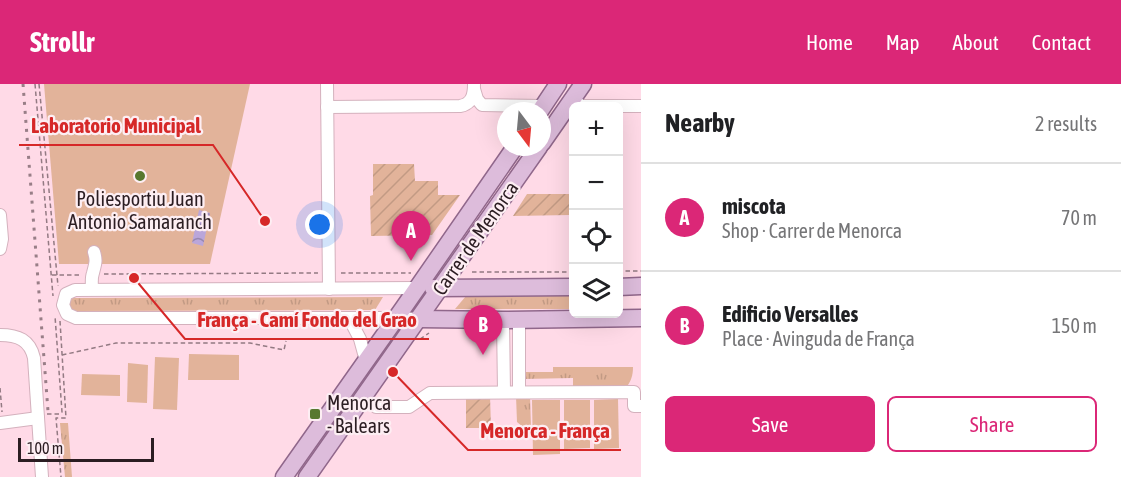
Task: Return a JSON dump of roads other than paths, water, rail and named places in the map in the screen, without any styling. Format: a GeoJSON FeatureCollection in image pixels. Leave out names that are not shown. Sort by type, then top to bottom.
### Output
{"type":"FeatureCollection","features":[{"type":"Feature","properties":{"kind":"main road"},"geometry":{"type":"LineString","coordinates":[[546,102],[558,84]]}},
{"type":"Feature","properties":{"kind":"main road"},"geometry":{"type":"LineString","coordinates":[[551,130],[583,84]]}},
{"type":"Feature","properties":{"kind":"main road","name":"Carrer de Menorca"},"geometry":{"type":"LineString","coordinates":[[284,477],[396,318],[417,281],[508,156]]}},
{"type":"Feature","properties":{"kind":"main road","name":"Carrer de Menorca"},"geometry":{"type":"LineString","coordinates":[[307,477],[533,156]]}},
{"type":"Feature","properties":{"kind":"main road"},"geometry":{"type":"LineString","coordinates":[[417,281],[440,288],[569,287]]}},
{"type":"Feature","properties":{"kind":"main road"},"geometry":{"type":"LineString","coordinates":[[623,287],[641,286]]}},
{"type":"Feature","properties":{"kind":"main road"},"geometry":{"type":"LineString","coordinates":[[419,320],[641,318]]}},
{"type":"Feature","properties":{"kind":"street"},"geometry":{"type":"LineString","coordinates":[[327,84],[329,289]]}},
{"type":"Feature","properties":{"kind":"street"},"geometry":{"type":"LineString","coordinates":[[327,107],[460,106],[468,104],[471,100],[474,86]]}},
{"type":"Feature","properties":{"kind":"street"},"geometry":{"type":"LineString","coordinates":[[474,86],[477,99],[482,105],[497,106]]}},
{"type":"Feature","properties":{"kind":"street"},"geometry":{"type":"LineString","coordinates":[[572,100],[582,106],[641,106]]}},
{"type":"Feature","properties":{"kind":"street"},"geometry":{"type":"LineString","coordinates":[[0,215],[2,239],[0,249]]}},
{"type":"Feature","properties":{"kind":"street"},"geometry":{"type":"LineString","coordinates":[[92,290],[92,274],[96,264],[94,252]]}},
{"type":"Feature","properties":{"kind":"street"},"geometry":{"type":"LineString","coordinates":[[417,281],[329,289],[75,290],[66,294],[63,304],[67,314],[76,318],[396,318],[419,320]]}},
{"type":"Feature","properties":{"kind":"street"},"geometry":{"type":"LineString","coordinates":[[349,318],[360,339],[366,361]]}},
{"type":"Feature","properties":{"kind":"street"},"geometry":{"type":"LineString","coordinates":[[511,320],[519,392]]}},
{"type":"Feature","properties":{"kind":"street"},"geometry":{"type":"LineString","coordinates":[[504,392],[511,320]]}},
{"type":"Feature","properties":{"kind":"street"},"geometry":{"type":"LineString","coordinates":[[6,335],[19,337],[32,350],[40,416],[42,477]]}},
{"type":"Feature","properties":{"kind":"street"},"geometry":{"type":"LineString","coordinates":[[375,407],[408,407],[430,393],[504,392],[634,392],[634,406],[641,406]]}},
{"type":"Feature","properties":{"kind":"street"},"geometry":{"type":"LineString","coordinates":[[1,419],[40,416]]}},
{"type":"Feature","properties":{"kind":"water"},"geometry":{"type":"Polygon","coordinates":[[[199,210],[210,213],[203,246],[192,243],[199,210]]]}},
{"type":"Feature","properties":{"kind":"railway"},"geometry":{"type":"LineString","coordinates":[[23,84],[48,411]]}},
{"type":"Feature","properties":{"kind":"place","name":"Poliesportiu Juan Antonio Samaranch"},"geometry":{"type":"Point","coordinates":[140,176]}},
{"type":"Feature","properties":{"kind":"place","name":"Laboratorio Municipal"},"geometry":{"type":"Point","coordinates":[265,221]}},
{"type":"Feature","properties":{"kind":"place","name":"miscota"},"geometry":{"type":"Point","coordinates":[411,261]}},
{"type":"Feature","properties":{"kind":"place","name":"França - Camí Fondo del Grao"},"geometry":{"type":"Point","coordinates":[134,278]}},
{"type":"Feature","properties":{"kind":"place","name":"Edificio Versalles"},"geometry":{"type":"Point","coordinates":[483,355]}},
{"type":"Feature","properties":{"kind":"place","name":"Menorca - França"},"geometry":{"type":"Point","coordinates":[393,372]}},
{"type":"Feature","properties":{"kind":"place","name":"Menorca - Balears"},"geometry":{"type":"Point","coordinates":[315,414]}}]}
